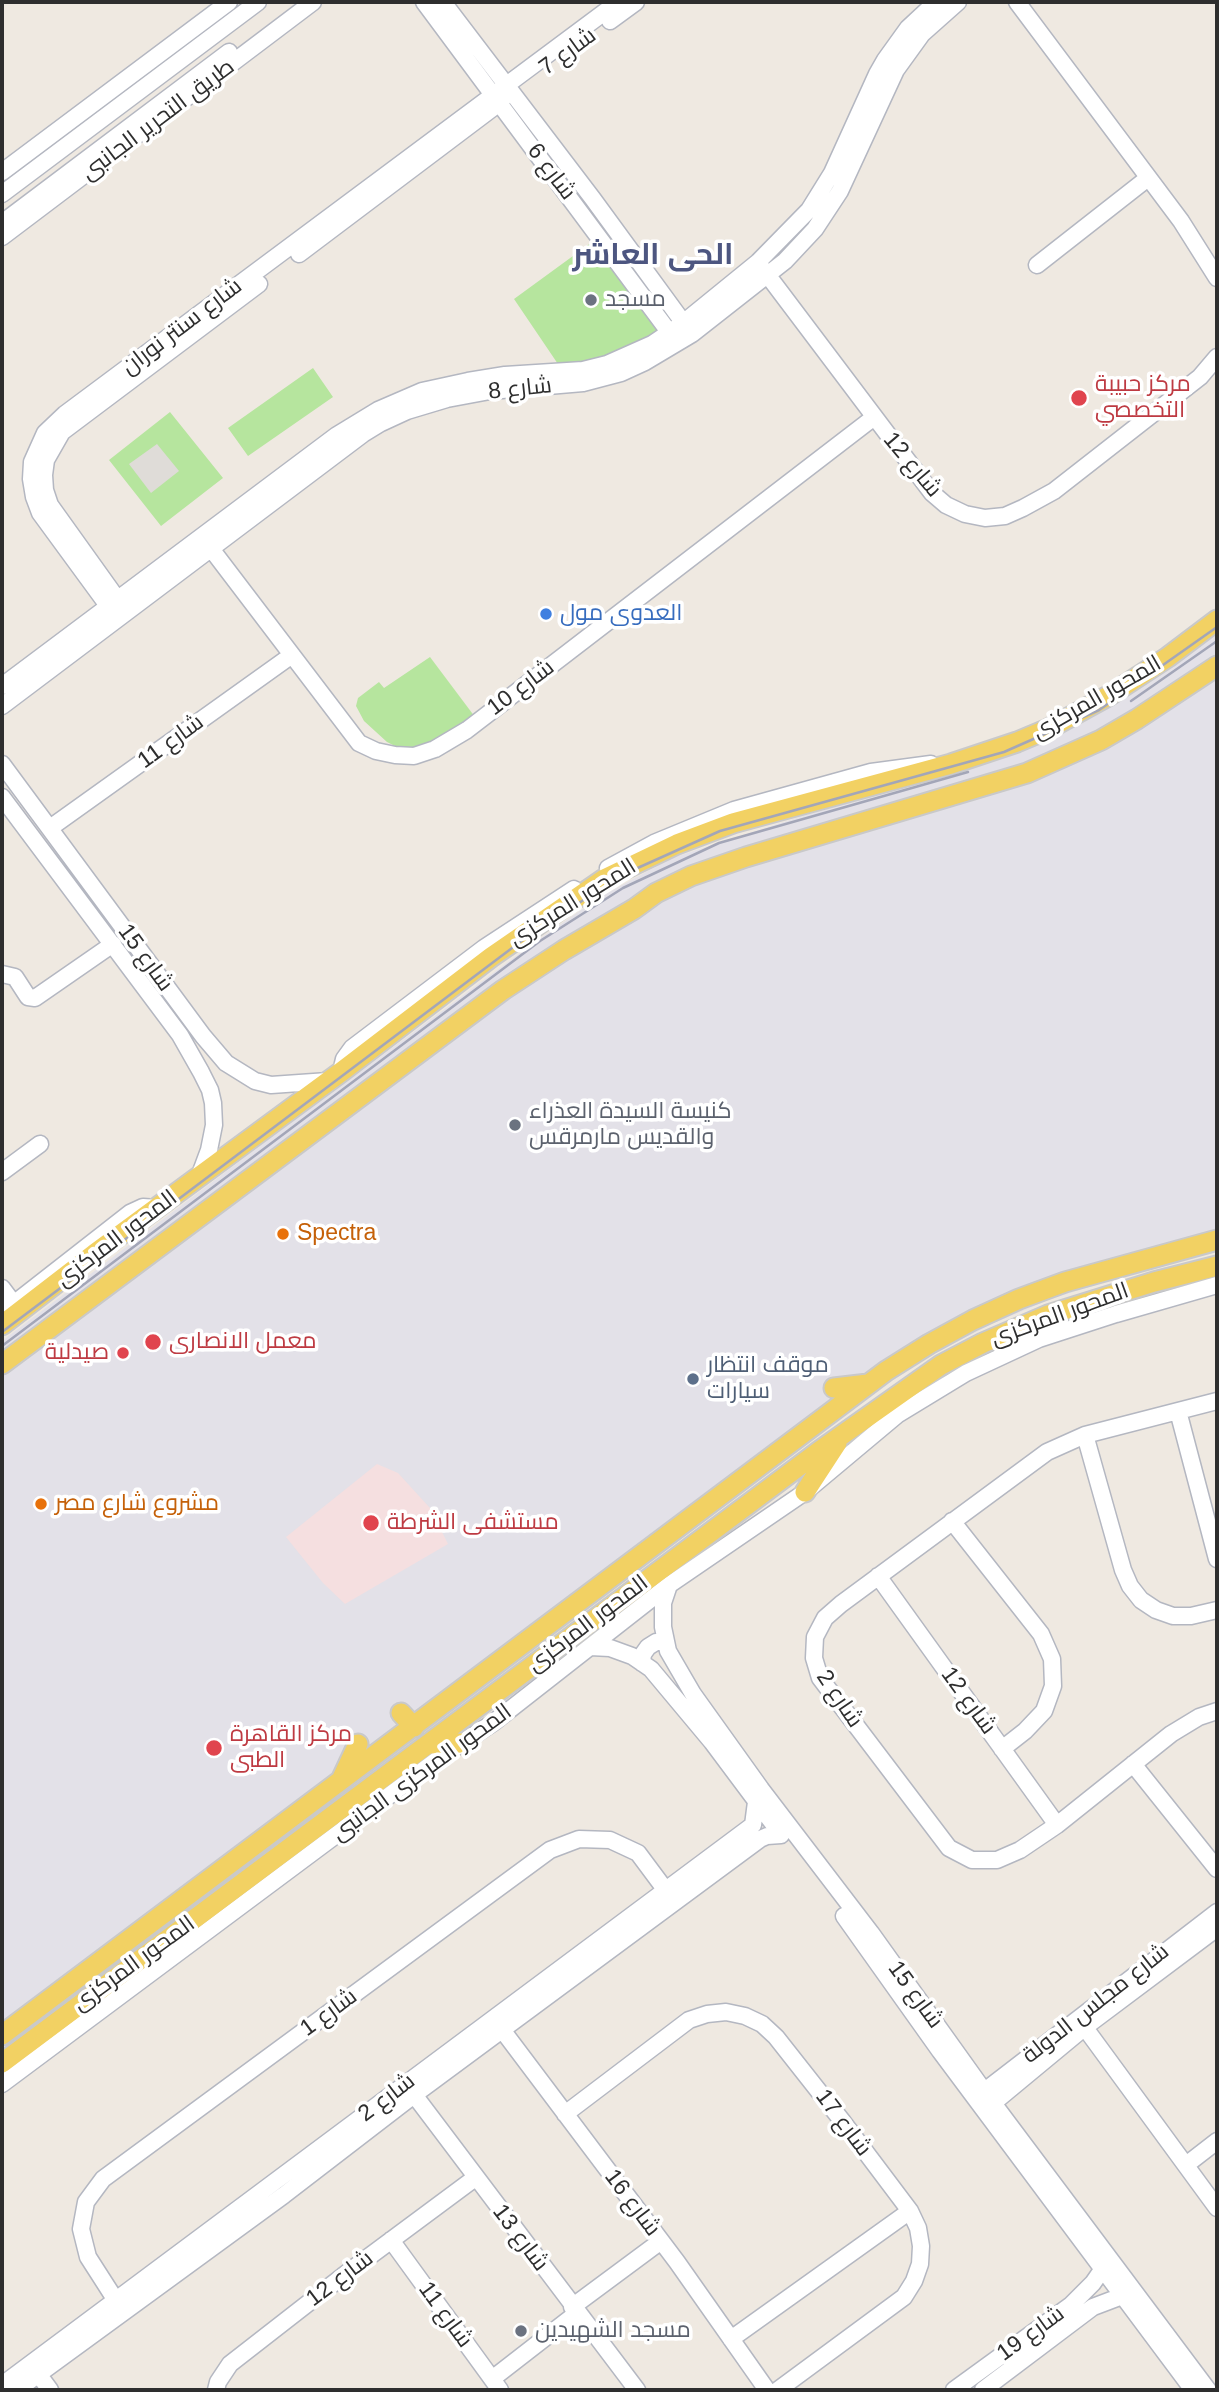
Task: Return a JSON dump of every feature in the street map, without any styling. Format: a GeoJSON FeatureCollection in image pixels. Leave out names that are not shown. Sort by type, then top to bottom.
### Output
{"type":"FeatureCollection","features":[{"type":"Feature","properties":{"kind":"main road","name":"المحور المركزى"},"geometry":{"type":"LineString","coordinates":[[2,1325],[519,936],[587,889],[630,865],[677,844],[742,820],[951,764],[1017,742],[1080,712],[1168,657],[1217,620]]}},
{"type":"Feature","properties":{"kind":"main road","name":"المحور المركزى"},"geometry":{"type":"LineString","coordinates":[[2,1364],[102,1289],[192,1232],[268,1168],[503,990],[672,884],[771,849],[1027,773],[1101,740],[1217,666]]}},
{"type":"Feature","properties":{"kind":"main road","name":"المحور المركزى"},"geometry":{"type":"LineString","coordinates":[[2,2035],[132,1937],[147,1913],[340,1781],[408,1720],[869,1384],[929,1344],[1019,1299],[1065,1282],[1217,1240]]}},
{"type":"Feature","properties":{"kind":"main road"},"geometry":{"type":"LineString","coordinates":[[1174,1251],[1173,1262],[1178,1267],[1217,1272]]}},
{"type":"Feature","properties":{"kind":"main road"},"geometry":{"type":"LineString","coordinates":[[82,1264],[87,1278],[102,1289]]}},
{"type":"Feature","properties":{"kind":"main road"},"geometry":{"type":"LineString","coordinates":[[1115,1267],[1149,1265],[1157,1272],[1154,1282]]}},
{"type":"Feature","properties":{"kind":"main road","name":"المحور المركزى"},"geometry":{"type":"LineString","coordinates":[[2,2063],[843,1434],[941,1365],[983,1343],[1048,1315],[1154,1282],[1217,1272]]}},
{"type":"Feature","properties":{"kind":"main road"},"geometry":{"type":"LineString","coordinates":[[834,1388],[869,1384]]}},
{"type":"Feature","properties":{"kind":"main road"},"geometry":{"type":"LineString","coordinates":[[805,1492],[843,1434]]}},
{"type":"Feature","properties":{"kind":"main road"},"geometry":{"type":"LineString","coordinates":[[428,1744],[464,1743]]}},
{"type":"Feature","properties":{"kind":"main road"},"geometry":{"type":"LineString","coordinates":[[340,1781],[358,1744]]}},
{"type":"Feature","properties":{"kind":"main road"},"geometry":{"type":"LineString","coordinates":[[132,1937],[132,1946],[139,1951],[160,1945]]}},
{"type":"Feature","properties":{"kind":"main road"},"geometry":{"type":"LineString","coordinates":[[77,1976],[95,1969],[100,1970],[106,1975],[106,1985]]}},
{"type":"Feature","properties":{"kind":"street"},"geometry":{"type":"LineString","coordinates":[[18,182],[5,170],[229,2]]}},
{"type":"Feature","properties":{"kind":"street"},"geometry":{"type":"LineString","coordinates":[[2,194],[258,2]]}},
{"type":"Feature","properties":{"kind":"street"},"geometry":{"type":"LineString","coordinates":[[2,223],[296,2]]}},
{"type":"Feature","properties":{"kind":"street","name":"طريق التحرير الجانبى"},"geometry":{"type":"LineString","coordinates":[[2,237],[313,2]]}},
{"type":"Feature","properties":{"kind":"street","name":"شارع 6"},"geometry":{"type":"LineString","coordinates":[[424,2],[503,93]]}},
{"type":"Feature","properties":{"kind":"street","name":"شارع 6"},"geometry":{"type":"LineString","coordinates":[[443,2],[503,93],[681,333]]}},
{"type":"Feature","properties":{"kind":"street","name":"شارع 7"},"geometry":{"type":"LineString","coordinates":[[503,93],[618,2]]}},
{"type":"Feature","properties":{"kind":"street","name":"شارع 7"},"geometry":{"type":"LineString","coordinates":[[503,93],[636,2]]}},
{"type":"Feature","properties":{"kind":"street","name":"شارع 8"},"geometry":{"type":"LineString","coordinates":[[763,269],[822,192],[890,52],[908,28],[936,2]]}},
{"type":"Feature","properties":{"kind":"street","name":"شارع 8"},"geometry":{"type":"LineString","coordinates":[[2,686],[118,609],[363,434],[407,411],[447,399],[491,391],[583,383],[645,362],[763,269],[801,245],[828,210],[896,70],[922,34],[958,2]]}},
{"type":"Feature","properties":{"kind":"street"},"geometry":{"type":"LineString","coordinates":[[1017,2],[1199,246],[1217,278]]}},
{"type":"Feature","properties":{"kind":"street","name":"شارع سنتر نوران"},"geometry":{"type":"LineString","coordinates":[[118,609],[50,505],[45,491],[46,460],[62,432],[503,93]]}},
{"type":"Feature","properties":{"kind":"street"},"geometry":{"type":"LineString","coordinates":[[1037,265],[1148,178]]}},
{"type":"Feature","properties":{"kind":"street","name":"شارع 12"},"geometry":{"type":"LineString","coordinates":[[763,269],[917,476],[946,505],[965,514],[985,518],[1005,516],[1054,491],[1200,377],[1217,357]]}},
{"type":"Feature","properties":{"kind":"street","name":"شارع 10"},"geometry":{"type":"LineString","coordinates":[[207,543],[359,743],[376,751],[414,756],[435,749],[467,730],[873,418]]}},
{"type":"Feature","properties":{"kind":"street","name":"شارع 8"},"geometry":{"type":"LineString","coordinates":[[2,706],[118,609]]}},
{"type":"Feature","properties":{"kind":"street","name":"شارع 11"},"geometry":{"type":"LineString","coordinates":[[50,828],[292,655]]}},
{"type":"Feature","properties":{"kind":"street","name":"شارع 15"},"geometry":{"type":"LineString","coordinates":[[2,764],[203,1036],[226,1063],[255,1081],[271,1085],[335,1077]]}},
{"type":"Feature","properties":{"kind":"street","name":"شارع 15"},"geometry":{"type":"LineString","coordinates":[[2,797],[180,1035],[210,1090],[214,1125],[209,1150],[199,1177]]}},
{"type":"Feature","properties":{"kind":"street"},"geometry":{"type":"LineString","coordinates":[[2,974],[16,978],[28,997],[35,998],[113,944]]}},
{"type":"Feature","properties":{"kind":"street"},"geometry":{"type":"LineString","coordinates":[[2,1172],[40,1144]]}},
{"type":"Feature","properties":{"kind":"street"},"geometry":{"type":"LineString","coordinates":[[2,1288],[8,1308],[130,1213],[143,1208],[157,1209]]}},
{"type":"Feature","properties":{"kind":"street","name":"المحور المركزى الجانبى"},"geometry":{"type":"LineString","coordinates":[[2,2084],[328,1840],[494,1722],[668,1585],[805,1492],[897,1415],[966,1373],[1027,1344],[1217,1272]]}},
{"type":"Feature","properties":{"kind":"street","name":"شارع 2"},"geometry":{"type":"LineString","coordinates":[[1217,1401],[1084,1436],[1039,1457],[825,1618],[816,1637],[814,1658],[820,1678],[949,1848],[972,1860],[997,1860],[1020,1850],[1057,1825],[1185,1725],[1217,1711]]}},
{"type":"Feature","properties":{"kind":"street"},"geometry":{"type":"LineString","coordinates":[[1178,1411],[1217,1559]]}},
{"type":"Feature","properties":{"kind":"street"},"geometry":{"type":"LineString","coordinates":[[1084,1436],[1130,1586],[1141,1600],[1156,1610],[1173,1616],[1191,1616],[1217,1610]]}},
{"type":"Feature","properties":{"kind":"street"},"geometry":{"type":"LineString","coordinates":[[952,1521],[1041,1634],[1052,1659],[1053,1686],[1044,1711],[1002,1749]]}},
{"type":"Feature","properties":{"kind":"street","name":"شارع 12"},"geometry":{"type":"LineString","coordinates":[[878,1576],[1057,1825]]}},
{"type":"Feature","properties":{"kind":"street","name":"شارع 15"},"geometry":{"type":"LineString","coordinates":[[668,1585],[663,1603],[666,1643],[680,1674],[693,1694],[808,1860],[871,1933],[1102,2270],[1122,2296],[1208,2390]]}},
{"type":"Feature","properties":{"kind":"street"},"geometry":{"type":"LineString","coordinates":[[642,1663],[643,1654],[648,1647],[656,1642],[666,1643]]}},
{"type":"Feature","properties":{"kind":"street","name":"شارع 15"},"geometry":{"type":"LineString","coordinates":[[590,1647],[610,1648],[642,1663],[666,1684],[781,1835],[808,1860]]}},
{"type":"Feature","properties":{"kind":"street"},"geometry":{"type":"LineString","coordinates":[[1133,1764],[1217,1869]]}},
{"type":"Feature","properties":{"kind":"street","name":"شارع 2"},"geometry":{"type":"LineString","coordinates":[[2,2385],[30,2378],[120,2307],[498,2024],[666,1889],[753,1825],[756,1802]]}},
{"type":"Feature","properties":{"kind":"street","name":"شارع 2"},"geometry":{"type":"LineString","coordinates":[[498,2024],[676,1903],[760,1839],[781,1835]]}},
{"type":"Feature","properties":{"kind":"street","name":"شارع 1"},"geometry":{"type":"LineString","coordinates":[[120,2307],[88,2257],[81,2230],[86,2202],[103,2179],[550,1850],[579,1839],[610,1840],[638,1853],[676,1903]]}},
{"type":"Feature","properties":{"kind":"street","name":"شارع مجلس الدولة"},"geometry":{"type":"LineString","coordinates":[[984,2101],[1216,1918]]}},
{"type":"Feature","properties":{"kind":"street","name":"شارع 17"},"geometry":{"type":"LineString","coordinates":[[565,2114],[689,2020],[726,2012],[745,2015],[762,2024],[776,2037],[910,2211],[918,2228],[921,2246],[920,2264],[904,2297],[778,2390]]}},
{"type":"Feature","properties":{"kind":"street"},"geometry":{"type":"LineString","coordinates":[[1081,2022],[1217,2208]]}},
{"type":"Feature","properties":{"kind":"street","name":"شارع 16"},"geometry":{"type":"LineString","coordinates":[[498,2024],[661,2241],[767,2390]]}},
{"type":"Feature","properties":{"kind":"street","name":"شارع 13"},"geometry":{"type":"LineString","coordinates":[[410,2090],[637,2390]]}},
{"type":"Feature","properties":{"kind":"street","name":"شارع 15"},"geometry":{"type":"LineString","coordinates":[[984,2101],[1168,2347],[1193,2390]]}},
{"type":"Feature","properties":{"kind":"street"},"geometry":{"type":"LineString","coordinates":[[1185,2165],[1217,2141]]}},
{"type":"Feature","properties":{"kind":"street","name":"شارع 12"},"geometry":{"type":"LineString","coordinates":[[216,2390],[230,2364],[475,2178]]}},
{"type":"Feature","properties":{"kind":"street"},"geometry":{"type":"LineString","coordinates":[[731,2339],[910,2211]]}},
{"type":"Feature","properties":{"kind":"street","name":"شارع 11"},"geometry":{"type":"LineString","coordinates":[[391,2240],[496,2385]]}},
{"type":"Feature","properties":{"kind":"street"},"geometry":{"type":"LineString","coordinates":[[496,2385],[574,2310],[661,2241]]}},
{"type":"Feature","properties":{"kind":"street","name":"شارع 19"},"geometry":{"type":"LineString","coordinates":[[954,2390],[1070,2305],[1102,2270]]}},
{"type":"Feature","properties":{"kind":"street","name":"شارع 19"},"geometry":{"type":"LineString","coordinates":[[993,2387],[1093,2307],[1122,2296]]}},
{"type":"Feature","properties":{"kind":"street"},"geometry":{"type":"LineString","coordinates":[[30,2378],[50,2390]]}},
{"type":"Feature","properties":{"kind":"shaded area"},"geometry":{"type":"Polygon","coordinates":[[[157,444],[179,471],[151,493],[129,464],[157,444]]]}},
{"type":"Feature","properties":{"kind":"shaded area"},"geometry":{"type":"Polygon","coordinates":[[[1217,612],[1217,1252],[1127,1275],[1051,1299],[994,1323],[928,1357],[875,1392],[2,2049],[2,1341],[269,1139],[600,897],[672,858],[812,813],[947,775],[1012,745],[1093,701],[1217,612]]]}},
{"type":"Feature","properties":{"kind":"shaded area","name":"مستشفى الشرطة"},"geometry":{"type":"Polygon","coordinates":[[[377,1464],[398,1473],[430,1508],[448,1544],[345,1604],[323,1583],[286,1537],[377,1464]]]}},
{"type":"Feature","properties":{"kind":"green space"},"geometry":{"type":"Polygon","coordinates":[[[599,237],[667,330],[656,340],[562,370],[514,299],[599,237]]]}},
{"type":"Feature","properties":{"kind":"green space"},"geometry":{"type":"Polygon","coordinates":[[[313,368],[333,397],[248,456],[228,428],[313,368]]]}},
{"type":"Feature","properties":{"kind":"green space"},"geometry":{"type":"Polygon","coordinates":[[[170,412],[223,478],[161,526],[109,460],[170,412]]]}},
{"type":"Feature","properties":{"kind":"green space"},"geometry":{"type":"Polygon","coordinates":[[[430,657],[478,721],[462,731],[412,751],[387,742],[364,721],[356,706],[358,698],[379,682],[384,688],[430,657]]]}},
{"type":"Feature","properties":{"kind":"railway"},"geometry":{"type":"LineString","coordinates":[[2,1332],[528,936],[622,875],[720,831],[1004,752],[1099,710],[1217,627]]}},
{"type":"Feature","properties":{"kind":"railway"},"geometry":{"type":"LineString","coordinates":[[1131,701],[1217,641]]}},
{"type":"Feature","properties":{"kind":"railway"},"geometry":{"type":"LineString","coordinates":[[2,1346],[540,941],[623,888],[719,843],[968,772]]}},
{"type":"Feature","properties":{"kind":"place","name":"مسجد"},"geometry":{"type":"Point","coordinates":[591,300]}},
{"type":"Feature","properties":{"kind":"place","name":"مركز حبيبة التخصصي"},"geometry":{"type":"Point","coordinates":[1079,398]}},
{"type":"Feature","properties":{"kind":"place","name":"العدوى مول"},"geometry":{"type":"Point","coordinates":[546,614]}},
{"type":"Feature","properties":{"kind":"place","name":"كنيسة السيدة العذراء والقديس مارمرقس"},"geometry":{"type":"Point","coordinates":[515,1125]}},
{"type":"Feature","properties":{"kind":"place","name":"Spectra"},"geometry":{"type":"Point","coordinates":[283,1234]}},
{"type":"Feature","properties":{"kind":"place","name":"معمل الانصارى"},"geometry":{"type":"Point","coordinates":[153,1342]}},
{"type":"Feature","properties":{"kind":"place","name":"صيدلية"},"geometry":{"type":"Point","coordinates":[123,1353]}},
{"type":"Feature","properties":{"kind":"place","name":"موقف انتظار سيارات"},"geometry":{"type":"Point","coordinates":[693,1379]}},
{"type":"Feature","properties":{"kind":"place","name":"مشروع شارع مصر"},"geometry":{"type":"Point","coordinates":[41,1504]}},
{"type":"Feature","properties":{"kind":"place","name":"مستشفى الشرطة"},"geometry":{"type":"Point","coordinates":[371,1523]}},
{"type":"Feature","properties":{"kind":"place","name":"مركز القاهرة الطبى"},"geometry":{"type":"Point","coordinates":[214,1748]}},
{"type":"Feature","properties":{"kind":"place","name":"مسجد الشهيدين"},"geometry":{"type":"Point","coordinates":[521,2331]}},
{"type":"Feature","properties":{"kind":"district","name":"الحى العاشر"},"geometry":{"type":"Point","coordinates":[653,256]}}]}
